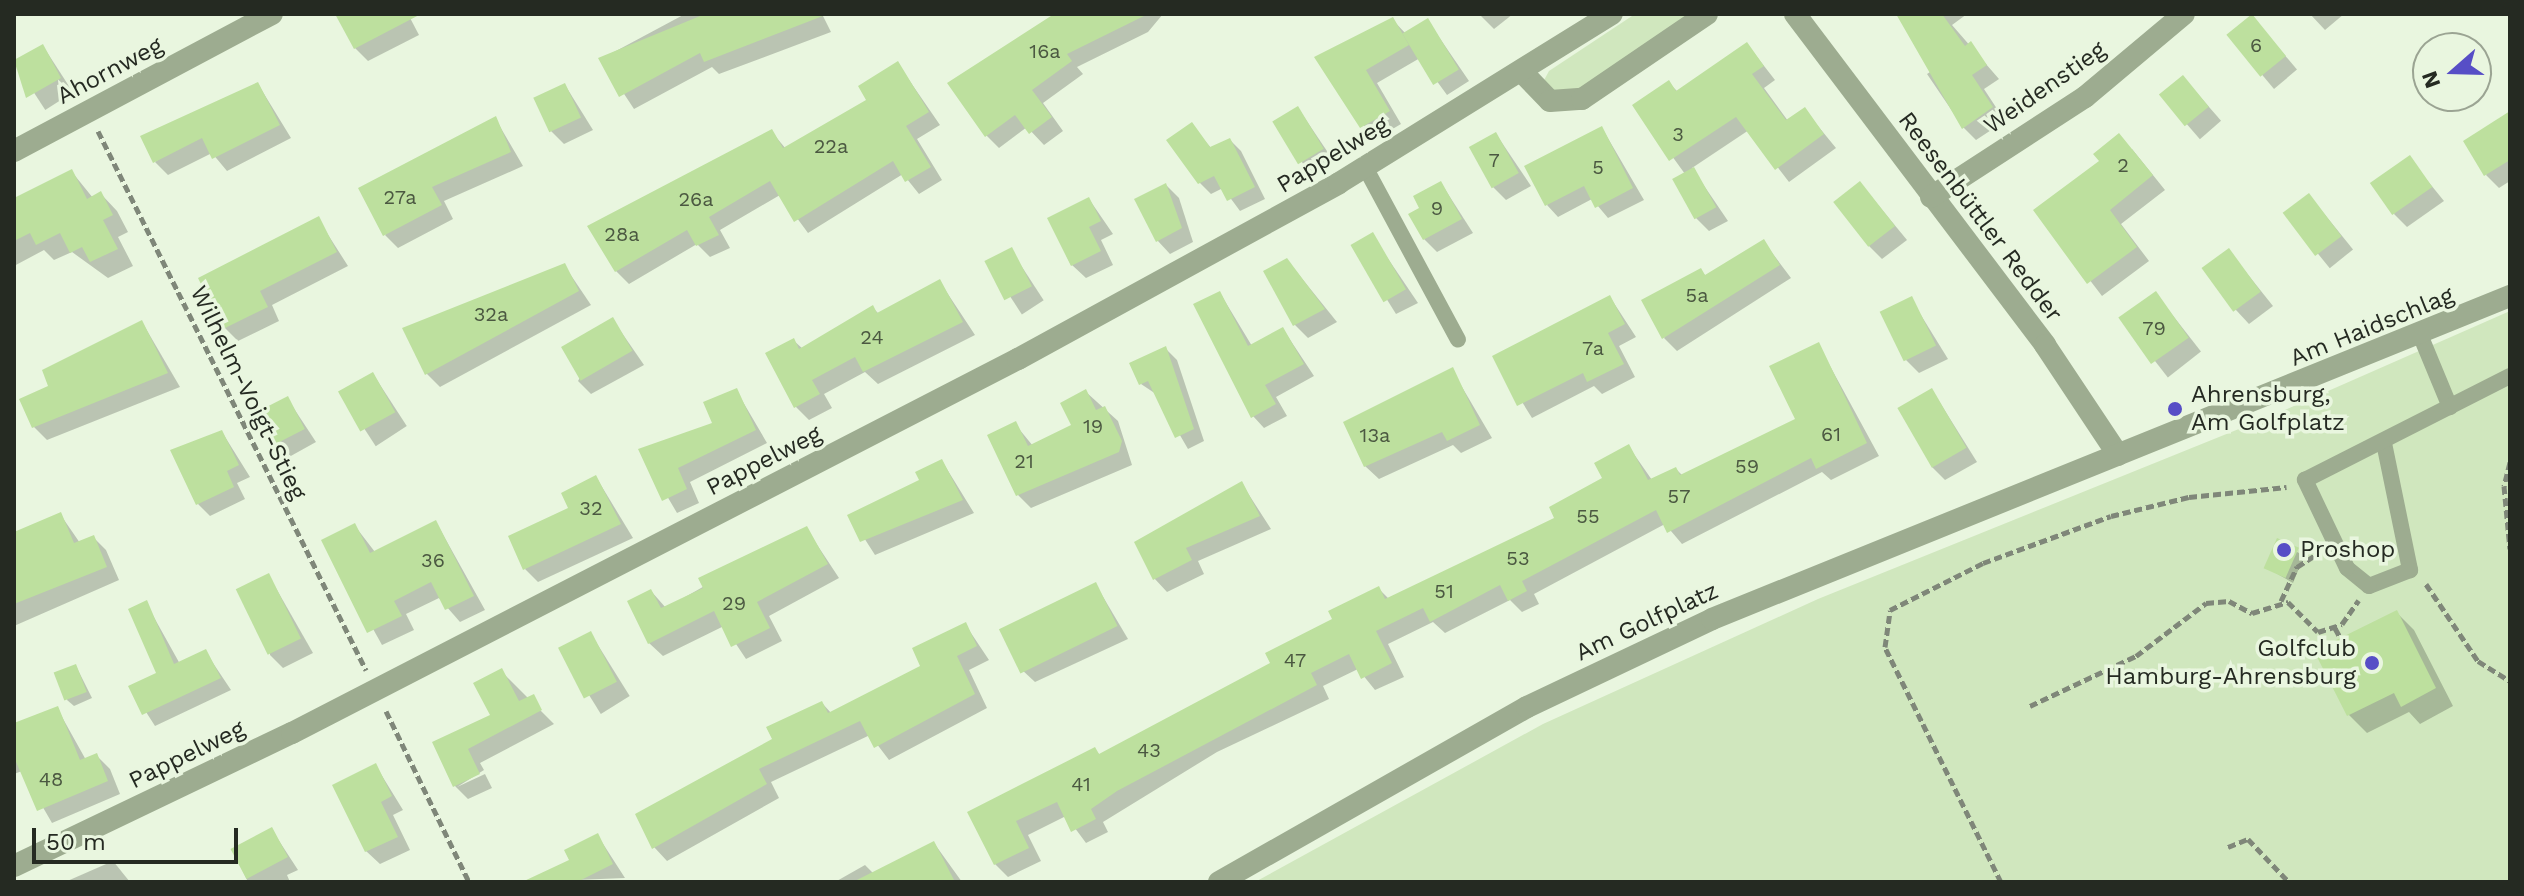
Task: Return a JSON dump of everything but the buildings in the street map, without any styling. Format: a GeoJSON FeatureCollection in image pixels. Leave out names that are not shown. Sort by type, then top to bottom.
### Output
{"type":"FeatureCollection","features":[{"type":"Feature","properties":{"kind":"street","name":"Ahornweg"},"geometry":{"type":"LineString","coordinates":[[14,151],[272,14]]}},
{"type":"Feature","properties":{"kind":"street","name":"Pappelweg"},"geometry":{"type":"LineString","coordinates":[[14,866],[376,691],[1018,359],[1365,167],[1612,14]]}},
{"type":"Feature","properties":{"kind":"street"},"geometry":{"type":"LineString","coordinates":[[1522,72],[1550,101],[1582,99],[1707,14]]}},
{"type":"Feature","properties":{"kind":"street","name":"Reesenbüttler Redder"},"geometry":{"type":"LineString","coordinates":[[1795,14],[2045,345],[2118,455]]}},
{"type":"Feature","properties":{"kind":"street","name":"Weidenstieg"},"geometry":{"type":"LineString","coordinates":[[1931,197],[2085,97],[2184,14]]}},
{"type":"Feature","properties":{"kind":"street","name":"Am Haidschlag"},"geometry":{"type":"LineString","coordinates":[[2118,455],[2421,337],[2510,296]]}},
{"type":"Feature","properties":{"kind":"street","name":"Am Golfplatz"},"geometry":{"type":"LineString","coordinates":[[1219,882],[1555,693],[1712,619],[2118,455]]}},
{"type":"Feature","properties":{"kind":"lane"},"geometry":{"type":"LineString","coordinates":[[1365,167],[1458,340]]}},
{"type":"Feature","properties":{"kind":"lane"},"geometry":{"type":"LineString","coordinates":[[2421,337],[2450,407]]}},
{"type":"Feature","properties":{"kind":"lane"},"geometry":{"type":"LineString","coordinates":[[2384,443],[2410,570],[2369,586],[2347,568],[2305,480],[2384,443],[2510,376]]}},
{"type":"Feature","properties":{"kind":"path","name":"Wilhelm-Voigt-Stieg"},"geometry":{"type":"LineString","coordinates":[[88,112],[469,882]]}},
{"type":"Feature","properties":{"kind":"path"},"geometry":{"type":"LineString","coordinates":[[2510,462],[2504,486],[2510,549]]}},
{"type":"Feature","properties":{"kind":"path"},"geometry":{"type":"LineString","coordinates":[[2001,882],[1885,647],[1890,610],[1983,563],[2111,516],[2305,480]]}},
{"type":"Feature","properties":{"kind":"path"},"geometry":{"type":"LineString","coordinates":[[2030,706],[2136,656],[2206,603],[2229,601],[2252,613],[2280,601],[2295,565],[2336,545]]}},
{"type":"Feature","properties":{"kind":"path"},"geometry":{"type":"LineString","coordinates":[[2410,570],[2478,661],[2510,681]]}},
{"type":"Feature","properties":{"kind":"path"},"geometry":{"type":"LineString","coordinates":[[2280,601],[2309,629],[2335,628],[2369,586]]}},
{"type":"Feature","properties":{"kind":"path"},"geometry":{"type":"LineString","coordinates":[[2266,597],[2271,604]]}},
{"type":"Feature","properties":{"kind":"path"},"geometry":{"type":"LineString","coordinates":[[2335,628],[2340,637]]}},
{"type":"Feature","properties":{"kind":"path"},"geometry":{"type":"LineString","coordinates":[[2228,847],[2248,839],[2289,882]]}},
{"type":"Feature","properties":{"kind":"green space"},"geometry":{"type":"Polygon","coordinates":[[[1635,14],[1690,14],[1577,92],[1556,96],[1542,84],[1549,71],[1635,14]]]}},
{"type":"Feature","properties":{"kind":"green space","name":"Golfclub Hamburg-Ahrensburg"},"geometry":{"type":"Polygon","coordinates":[[[2510,311],[2510,882],[1255,882],[1543,724],[1818,599],[2271,416],[2510,311]]]}},
{"type":"Feature","properties":{"kind":"place","name":"Ahrensburg, Am Golfplatz"},"geometry":{"type":"Point","coordinates":[2175,409]}},
{"type":"Feature","properties":{"kind":"place","name":"Proshop"},"geometry":{"type":"Point","coordinates":[2284,550]}},
{"type":"Feature","properties":{"kind":"place","name":"Golfclub Hamburg-Ahrensburg"},"geometry":{"type":"Point","coordinates":[2372,663]}}]}
